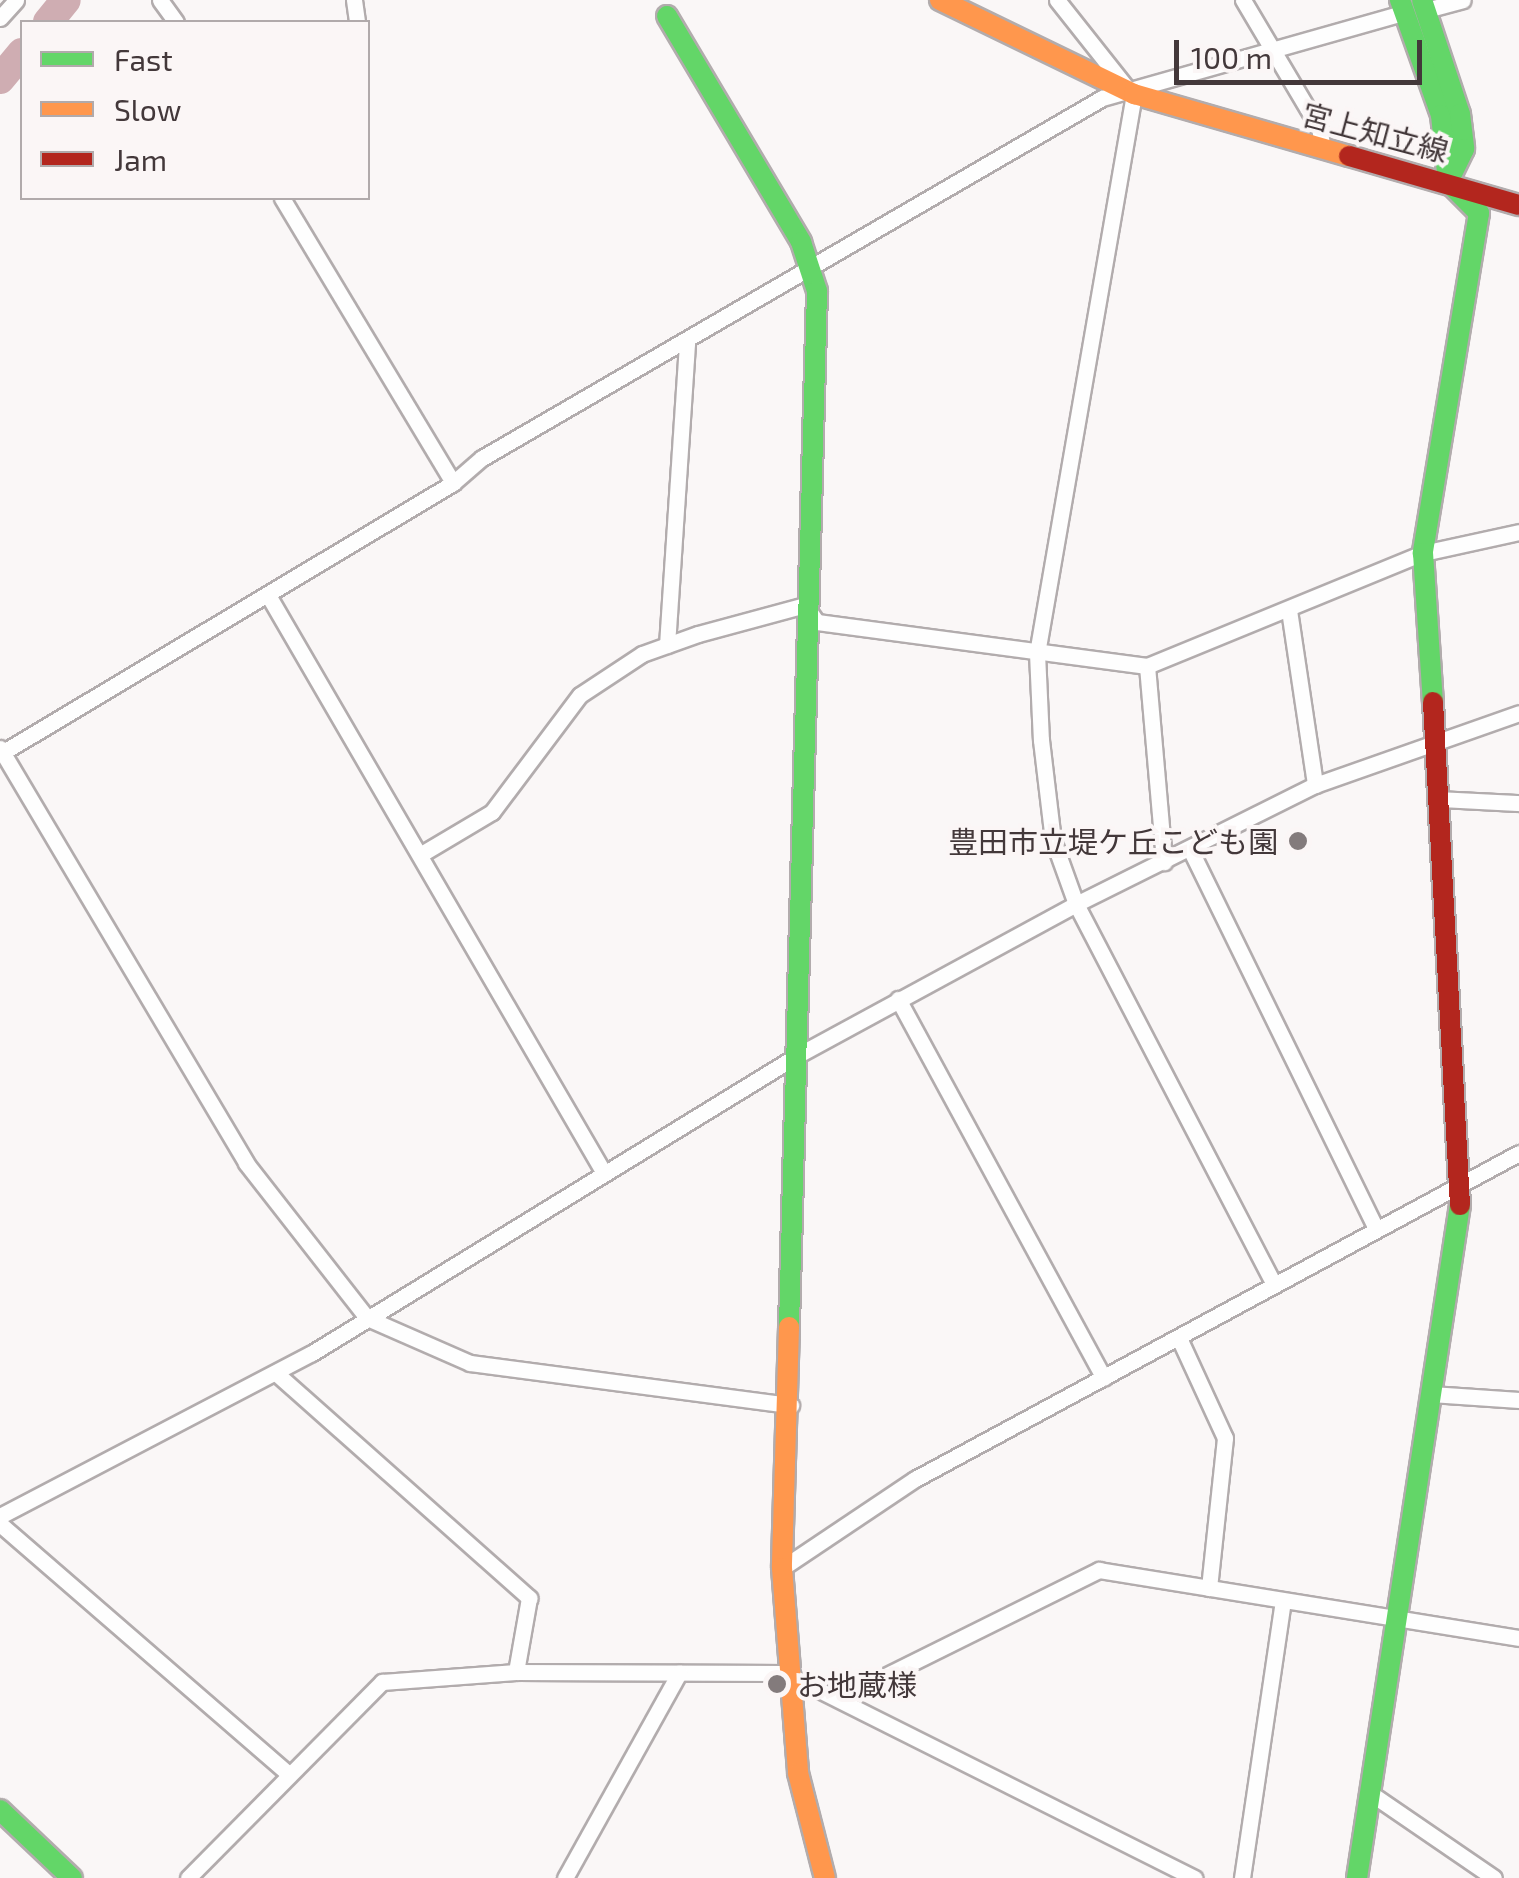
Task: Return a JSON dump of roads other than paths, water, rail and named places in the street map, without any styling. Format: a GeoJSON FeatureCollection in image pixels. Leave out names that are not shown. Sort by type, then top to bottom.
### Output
{"type":"FeatureCollection","features":[{"type":"Feature","properties":{"kind":"street"},"geometry":{"type":"LineString","coordinates":[[0,18],[16,0]]}},
{"type":"Feature","properties":{"kind":"street","name":"宮上知立線"},"geometry":{"type":"LineString","coordinates":[[940,0],[1132,92],[1519,205]]}},
{"type":"Feature","properties":{"kind":"street"},"geometry":{"type":"LineString","coordinates":[[1244,0],[1276,50],[1323,149]]}},
{"type":"Feature","properties":{"kind":"street"},"geometry":{"type":"LineString","coordinates":[[790,1405],[470,1362],[367,1318],[339,1272],[255,1176],[1,752],[453,483],[482,458],[688,343],[1102,98],[1276,50],[1413,5],[1462,0]]}},
{"type":"Feature","properties":{"kind":"street"},"geometry":{"type":"LineString","coordinates":[[1060,2],[1132,92],[1037,652],[1053,840],[1076,904],[1273,1283]]}},
{"type":"Feature","properties":{"kind":"street"},"geometry":{"type":"LineString","coordinates":[[1357,1878],[1464,1181],[1423,554],[1478,213],[1448,182],[1464,149],[1460,114],[1413,5]]}},
{"type":"Feature","properties":{"kind":"street"},"geometry":{"type":"LineString","coordinates":[[667,16],[812,268],[790,1405],[782,1568],[786,1673],[824,1878]]}},
{"type":"Feature","properties":{"kind":"street"},"geometry":{"type":"LineString","coordinates":[[283,200],[453,483]]}},
{"type":"Feature","properties":{"kind":"street"},"geometry":{"type":"LineString","coordinates":[[667,645],[688,343]]}},
{"type":"Feature","properties":{"kind":"street"},"geometry":{"type":"LineString","coordinates":[[805,605],[816,622],[1147,666],[1423,554],[1519,532]]}},
{"type":"Feature","properties":{"kind":"street"},"geometry":{"type":"LineString","coordinates":[[268,595],[423,853],[604,1173]]}},
{"type":"Feature","properties":{"kind":"street"},"geometry":{"type":"LineString","coordinates":[[423,853],[492,812],[580,694],[667,645],[805,605]]}},
{"type":"Feature","properties":{"kind":"street"},"geometry":{"type":"LineString","coordinates":[[1288,610],[1315,785]]}},
{"type":"Feature","properties":{"kind":"street"},"geometry":{"type":"LineString","coordinates":[[1147,666],[1164,862]]}},
{"type":"Feature","properties":{"kind":"street"},"geometry":{"type":"LineString","coordinates":[[0,1516],[276,1372],[798,1055],[1076,904],[1315,785],[1519,713]]}},
{"type":"Feature","properties":{"kind":"street"},"geometry":{"type":"LineString","coordinates":[[1439,800],[1519,803]]}},
{"type":"Feature","properties":{"kind":"street"},"geometry":{"type":"LineString","coordinates":[[1190,849],[1374,1227]]}},
{"type":"Feature","properties":{"kind":"street"},"geometry":{"type":"LineString","coordinates":[[898,999],[1104,1378]]}},
{"type":"Feature","properties":{"kind":"street"},"geometry":{"type":"LineString","coordinates":[[782,1568],[915,1480],[1179,1338],[1374,1227],[1519,1153]]}},
{"type":"Feature","properties":{"kind":"street"},"geometry":{"type":"LineString","coordinates":[[1179,1338],[1224,1438],[1209,1588]]}},
{"type":"Feature","properties":{"kind":"street"},"geometry":{"type":"LineString","coordinates":[[276,1372],[529,1598],[516,1672]]}},
{"type":"Feature","properties":{"kind":"street"},"geometry":{"type":"LineString","coordinates":[[1430,1394],[1519,1400]]}},
{"type":"Feature","properties":{"kind":"street"},"geometry":{"type":"LineString","coordinates":[[0,1524],[289,1774]]}},
{"type":"Feature","properties":{"kind":"street"},"geometry":{"type":"LineString","coordinates":[[842,1698],[1099,1570],[1519,1638]]}},
{"type":"Feature","properties":{"kind":"street"},"geometry":{"type":"LineString","coordinates":[[1242,1878],[1283,1601]]}},
{"type":"Feature","properties":{"kind":"street"},"geometry":{"type":"LineString","coordinates":[[188,1878],[392,1676],[516,1672],[786,1673],[1195,1878]]}},
{"type":"Feature","properties":{"kind":"street"},"geometry":{"type":"LineString","coordinates":[[565,1878],[679,1673]]}},
{"type":"Feature","properties":{"kind":"street"},"geometry":{"type":"LineString","coordinates":[[1370,1793],[1494,1878]]}},
{"type":"Feature","properties":{"kind":"street"},"geometry":{"type":"LineString","coordinates":[[0,1810],[72,1878]]}},
{"type":"Feature","properties":{"kind":"waterway"},"geometry":{"type":"LineString","coordinates":[[50,20],[66,0]]}},
{"type":"Feature","properties":{"kind":"waterway"},"geometry":{"type":"LineString","coordinates":[[0,79],[20,55]]}},
{"type":"Feature","properties":{"kind":"place","name":"豊田市立堤ケ丘こども園"},"geometry":{"type":"Point","coordinates":[1298,841]}},
{"type":"Feature","properties":{"kind":"place","name":"お地蔵様"},"geometry":{"type":"Point","coordinates":[777,1684]}}]}
